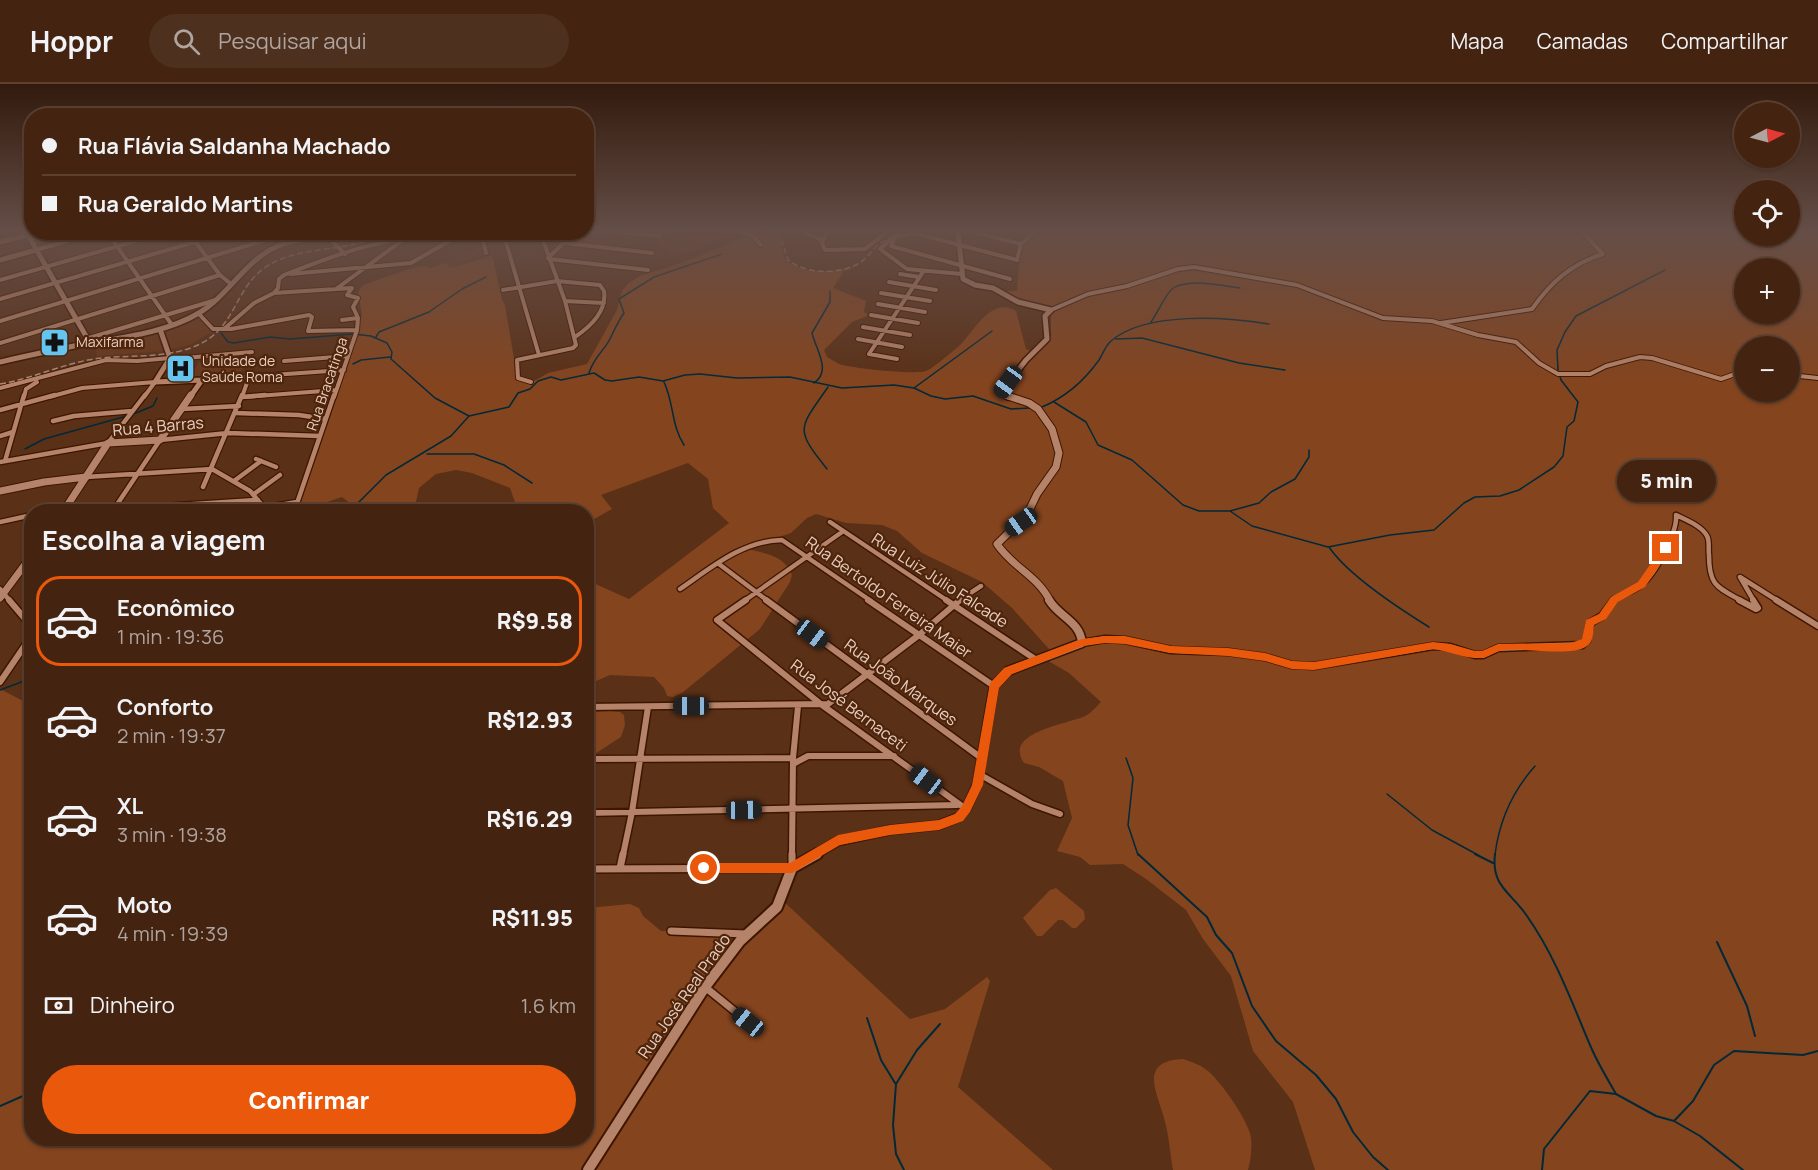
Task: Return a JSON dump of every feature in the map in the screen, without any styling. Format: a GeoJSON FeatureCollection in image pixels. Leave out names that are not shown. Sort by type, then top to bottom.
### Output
{"type":"FeatureCollection","features":[{"type":"Feature","properties":{"kind":"street"},"geometry":{"type":"LineString","coordinates":[[0,299],[60,283]]}},
{"type":"Feature","properties":{"kind":"street"},"geometry":{"type":"LineString","coordinates":[[0,321],[131,283]]}},
{"type":"Feature","properties":{"kind":"street"},"geometry":{"type":"LineString","coordinates":[[143,283],[172,325]]}},
{"type":"Feature","properties":{"kind":"street"},"geometry":{"type":"LineString","coordinates":[[0,343],[195,283]]}},
{"type":"Feature","properties":{"kind":"street"},"geometry":{"type":"LineString","coordinates":[[274,293],[279,283]]}},
{"type":"Feature","properties":{"kind":"street"},"geometry":{"type":"LineString","coordinates":[[224,329],[254,303],[274,293],[336,289],[344,283]]}},
{"type":"Feature","properties":{"kind":"street"},"geometry":{"type":"LineString","coordinates":[[518,283],[539,355]]}},
{"type":"Feature","properties":{"kind":"street"},"geometry":{"type":"LineString","coordinates":[[503,290],[546,283]]}},
{"type":"Feature","properties":{"kind":"street"},"geometry":{"type":"LineString","coordinates":[[531,382],[518,378],[515,363],[521,358],[573,348],[576,345],[565,301],[557,283]]}},
{"type":"Feature","properties":{"kind":"street"},"geometry":{"type":"LineString","coordinates":[[574,283],[600,285],[604,288],[607,297],[581,334],[575,337]]}},
{"type":"Feature","properties":{"kind":"street"},"geometry":{"type":"LineString","coordinates":[[893,283],[936,290]]}},
{"type":"Feature","properties":{"kind":"street"},"geometry":{"type":"LineString","coordinates":[[897,359],[869,354],[914,283]]}},
{"type":"Feature","properties":{"kind":"street"},"geometry":{"type":"LineString","coordinates":[[971,283],[993,288],[1018,302],[1052,310]]}},
{"type":"Feature","properties":{"kind":"street"},"geometry":{"type":"LineString","coordinates":[[1082,643],[1081,631],[1077,626],[1054,607],[1043,587],[1026,571],[1002,554],[997,544],[1001,536],[1021,522],[1039,490],[1057,466],[1060,451],[1046,419],[1038,409],[1026,400],[1005,396],[1001,392],[1026,360],[1047,339],[1045,316],[1052,310],[1088,294],[1137,283]]}},
{"type":"Feature","properties":{"kind":"street"},"geometry":{"type":"LineString","coordinates":[[1284,283],[1297,285],[1383,318],[1412,318],[1440,323],[1478,335],[1516,342],[1526,354],[1549,370],[1571,376],[1590,374],[1606,366],[1640,357],[1652,357],[1714,378],[1726,379],[1734,375]]}},
{"type":"Feature","properties":{"kind":"street"},"geometry":{"type":"LineString","coordinates":[[1440,323],[1532,309],[1553,283]]}},
{"type":"Feature","properties":{"kind":"street"},"geometry":{"type":"LineString","coordinates":[[56,284],[89,340]]}},
{"type":"Feature","properties":{"kind":"street"},"geometry":{"type":"LineString","coordinates":[[89,340],[160,329],[172,325],[198,313],[218,299],[231,284]]}},
{"type":"Feature","properties":{"kind":"street","name":"Rua Bracatinga"},"geometry":{"type":"LineString","coordinates":[[297,502],[357,330],[358,318],[353,308],[357,297],[347,296],[352,288],[336,289]]}},
{"type":"Feature","properties":{"kind":"street"},"geometry":{"type":"LineString","coordinates":[[881,292],[930,301]]}},
{"type":"Feature","properties":{"kind":"street"},"geometry":{"type":"LineString","coordinates":[[0,353],[2,361],[89,340],[218,299]]}},
{"type":"Feature","properties":{"kind":"street"},"geometry":{"type":"LineString","coordinates":[[565,301],[604,303]]}},
{"type":"Feature","properties":{"kind":"street"},"geometry":{"type":"LineString","coordinates":[[878,304],[925,312]]}},
{"type":"Feature","properties":{"kind":"street"},"geometry":{"type":"LineString","coordinates":[[198,313],[210,328],[224,329],[309,315],[312,317],[308,331],[357,330]]}},
{"type":"Feature","properties":{"kind":"street"},"geometry":{"type":"LineString","coordinates":[[871,315],[918,323]]}},
{"type":"Feature","properties":{"kind":"street"},"geometry":{"type":"LineString","coordinates":[[342,320],[358,318]]}},
{"type":"Feature","properties":{"kind":"street"},"geometry":{"type":"LineString","coordinates":[[863,327],[910,335]]}},
{"type":"Feature","properties":{"kind":"street"},"geometry":{"type":"LineString","coordinates":[[68,504],[108,443],[167,365],[170,358],[160,329]]}},
{"type":"Feature","properties":{"kind":"street"},"geometry":{"type":"LineString","coordinates":[[858,339],[902,347]]}},
{"type":"Feature","properties":{"kind":"street"},"geometry":{"type":"LineString","coordinates":[[167,365],[185,358],[252,352]]}},
{"type":"Feature","properties":{"kind":"street"},"geometry":{"type":"LineString","coordinates":[[284,361],[348,356]]}},
{"type":"Feature","properties":{"kind":"street"},"geometry":{"type":"LineString","coordinates":[[0,388],[106,360],[146,361],[170,358]]}},
{"type":"Feature","properties":{"kind":"street"},"geometry":{"type":"LineString","coordinates":[[2,461],[20,405],[29,386],[69,369]]}},
{"type":"Feature","properties":{"kind":"street"},"geometry":{"type":"LineString","coordinates":[[0,410],[82,388],[344,370]]}},
{"type":"Feature","properties":{"kind":"street"},"geometry":{"type":"LineString","coordinates":[[1800,376],[1818,378]]}},
{"type":"Feature","properties":{"kind":"street"},"geometry":{"type":"LineString","coordinates":[[203,487],[228,433],[249,377]]}},
{"type":"Feature","properties":{"kind":"street"},"geometry":{"type":"LineString","coordinates":[[118,504],[202,380]]}},
{"type":"Feature","properties":{"kind":"street"},"geometry":{"type":"LineString","coordinates":[[242,398],[336,390]]}},
{"type":"Feature","properties":{"kind":"street"},"geometry":{"type":"LineString","coordinates":[[182,409],[239,406]]}},
{"type":"Feature","properties":{"kind":"street"},"geometry":{"type":"LineString","coordinates":[[53,421],[74,416],[132,411]]}},
{"type":"Feature","properties":{"kind":"street"},"geometry":{"type":"LineString","coordinates":[[236,413],[299,415],[326,419]]}},
{"type":"Feature","properties":{"kind":"street"},"geometry":{"type":"LineString","coordinates":[[0,436],[13,432]]}},
{"type":"Feature","properties":{"kind":"street","name":"Rua 4 Barras"},"geometry":{"type":"LineString","coordinates":[[2,461],[108,443],[228,433],[320,436]]}},
{"type":"Feature","properties":{"kind":"street"},"geometry":{"type":"LineString","coordinates":[[234,481],[258,460],[276,467]]}},
{"type":"Feature","properties":{"kind":"street"},"geometry":{"type":"LineString","coordinates":[[0,491],[44,482],[86,477],[212,469],[254,494],[263,504]]}},
{"type":"Feature","properties":{"kind":"street"},"geometry":{"type":"LineString","coordinates":[[254,494],[280,475]]}},
{"type":"Feature","properties":{"kind":"street"},"geometry":{"type":"LineString","coordinates":[[189,504],[258,500]]}},
{"type":"Feature","properties":{"kind":"street"},"geometry":{"type":"LineString","coordinates":[[285,504],[297,502]]}},
{"type":"Feature","properties":{"kind":"street"},"geometry":{"type":"LineString","coordinates":[[594,869],[792,868],[838,841],[890,830],[939,825],[959,817],[962,807],[977,785],[994,686],[1008,671],[1082,643],[1105,639],[1125,640],[1171,650],[1228,652],[1265,657],[1292,665],[1314,666],[1433,646],[1450,647],[1475,655],[1483,655],[1498,648],[1582,645],[1587,640],[1590,623],[1602,616],[1614,599],[1642,585],[1651,573],[1674,534],[1676,515],[1705,532],[1708,537],[1709,572],[1717,587],[1756,609],[1758,608],[1740,577],[1743,577],[1782,605],[1818,626]]}},
{"type":"Feature","properties":{"kind":"street"},"geometry":{"type":"LineString","coordinates":[[0,522],[24,517]]}},
{"type":"Feature","properties":{"kind":"street","name":"Rua Luiz Júlio Falcade"},"geometry":{"type":"LineString","coordinates":[[830,522],[1035,659]]}},
{"type":"Feature","properties":{"kind":"street"},"geometry":{"type":"LineString","coordinates":[[757,592],[842,532]]}},
{"type":"Feature","properties":{"kind":"street","name":"Rua Bertoldo Ferreira Maier"},"geometry":{"type":"LineString","coordinates":[[719,564],[745,548],[766,539],[782,540],[994,686]]}},
{"type":"Feature","properties":{"kind":"street"},"geometry":{"type":"LineString","coordinates":[[680,589],[719,564]]}},
{"type":"Feature","properties":{"kind":"street","name":"Rua João Marques"},"geometry":{"type":"LineString","coordinates":[[719,564],[866,675],[980,757]]}},
{"type":"Feature","properties":{"kind":"street"},"geometry":{"type":"LineString","coordinates":[[24,565],[1,593],[24,618]]}},
{"type":"Feature","properties":{"kind":"street"},"geometry":{"type":"LineString","coordinates":[[594,708],[798,706],[822,705],[832,702],[920,635],[953,604],[981,586]]}},
{"type":"Feature","properties":{"kind":"street","name":"Rua José Bernaceti"},"geometry":{"type":"LineString","coordinates":[[757,592],[717,620],[822,705],[962,807]]}},
{"type":"Feature","properties":{"kind":"street"},"geometry":{"type":"LineString","coordinates":[[0,682],[24,646]]}},
{"type":"Feature","properties":{"kind":"street"},"geometry":{"type":"LineString","coordinates":[[792,868],[793,761],[798,706]]}},
{"type":"Feature","properties":{"kind":"street"},"geometry":{"type":"LineString","coordinates":[[620,868],[632,812],[648,707]]}},
{"type":"Feature","properties":{"kind":"street"},"geometry":{"type":"LineString","coordinates":[[594,759],[641,757],[793,761],[808,756],[894,756]]}},
{"type":"Feature","properties":{"kind":"street"},"geometry":{"type":"LineString","coordinates":[[979,774],[1048,812],[1060,814]]}},
{"type":"Feature","properties":{"kind":"street"},"geometry":{"type":"LineString","coordinates":[[594,813],[962,807]]}},
{"type":"Feature","properties":{"kind":"street","name":"Rua José Real Prado"},"geometry":{"type":"LineString","coordinates":[[588,1170],[705,987],[748,934],[777,907],[792,868]]}},
{"type":"Feature","properties":{"kind":"street"},"geometry":{"type":"LineString","coordinates":[[671,931],[748,934]]}},
{"type":"Feature","properties":{"kind":"street"},"geometry":{"type":"LineString","coordinates":[[705,987],[748,1022]]}},
{"type":"Feature","properties":{"kind":"shaded area"},"geometry":{"type":"Polygon","coordinates":[[[370,283],[498,283],[505,305],[517,377],[530,381],[548,373],[587,364],[617,310],[622,291],[630,283],[836,283],[833,288],[866,301],[864,312],[867,316],[852,322],[824,350],[827,357],[845,366],[920,372],[933,367],[959,346],[983,318],[999,308],[1007,307],[1016,311],[1026,349],[1035,353],[1051,336],[1051,307],[1018,299],[1003,291],[1017,291],[1018,283],[1734,283],[1734,324],[1800,324],[1800,283],[1818,283],[1818,1170],[1315,1170],[1293,1102],[1253,1051],[1231,976],[1203,939],[1186,910],[1123,864],[1090,865],[1080,857],[1057,851],[1072,818],[1063,781],[1039,767],[1024,763],[1020,752],[1022,743],[1042,730],[1087,715],[1101,702],[1069,673],[1050,662],[1049,649],[1012,608],[982,582],[922,553],[897,531],[882,525],[846,523],[816,514],[807,518],[791,533],[746,548],[772,556],[784,563],[792,575],[790,582],[760,629],[682,693],[673,697],[667,696],[664,688],[654,677],[610,675],[594,682],[594,583],[629,599],[729,523],[713,508],[708,479],[688,463],[601,495],[612,509],[594,519],[594,504],[516,504],[510,488],[472,473],[456,470],[436,474],[419,488],[416,504],[351,504],[342,497],[322,504],[302,504],[301,498],[362,315],[358,292],[363,285],[370,283]]]}},
{"type":"Feature","properties":{"kind":"shaded area"},"geometry":{"type":"Polygon","coordinates":[[[199,316],[213,331],[192,344],[166,351],[97,356],[94,343],[149,333],[199,316]]]}},
{"type":"Feature","properties":{"kind":"shaded area"},"geometry":{"type":"Polygon","coordinates":[[[240,359],[250,361],[238,375],[189,378],[199,362],[240,359]]]}},
{"type":"Feature","properties":{"kind":"shaded area"},"geometry":{"type":"Polygon","coordinates":[[[0,689],[24,701],[24,1146],[594,1146],[594,907],[630,904],[639,908],[643,916],[661,931],[714,929],[738,940],[781,899],[910,1019],[945,1009],[987,977],[990,981],[958,1087],[1053,1170],[0,1170],[0,689]]]}},
{"type":"Feature","properties":{"kind":"shaded area"},"geometry":{"type":"Polygon","coordinates":[[[594,712],[620,712],[624,715],[625,725],[621,737],[594,754],[594,712]]]}},
{"type":"Feature","properties":{"kind":"shaded area"},"geometry":{"type":"Polygon","coordinates":[[[1056,888],[1084,911],[1085,919],[1076,928],[1072,928],[1063,920],[1058,920],[1042,936],[1037,936],[1023,918],[1050,890],[1056,888]]]}},
{"type":"Feature","properties":{"kind":"shaded area"},"geometry":{"type":"Polygon","coordinates":[[[1183,1059],[1208,1071],[1220,1083],[1238,1109],[1251,1137],[1248,1170],[1173,1170],[1167,1131],[1154,1080],[1155,1072],[1160,1065],[1183,1059]]]}},
{"type":"Feature","properties":{"kind":"waterway"},"geometry":{"type":"LineString","coordinates":[[376,337],[379,332],[429,312],[475,283]]}},
{"type":"Feature","properties":{"kind":"waterway"},"geometry":{"type":"LineString","coordinates":[[589,373],[624,313],[619,299],[645,283]]}},
{"type":"Feature","properties":{"kind":"waterway"},"geometry":{"type":"LineString","coordinates":[[1151,322],[1169,292],[1177,286],[1204,283],[1240,288]]}},
{"type":"Feature","properties":{"kind":"waterway"},"geometry":{"type":"LineString","coordinates":[[1230,511],[1252,526],[1328,547],[1390,535],[1434,530],[1464,503],[1475,497],[1500,496],[1519,490],[1554,467],[1563,456],[1567,427],[1574,421],[1578,402],[1561,380],[1558,370],[1557,350],[1565,332],[1576,316],[1640,283]]}},
{"type":"Feature","properties":{"kind":"waterway"},"geometry":{"type":"LineString","coordinates":[[815,382],[822,373],[822,366],[812,333],[830,302],[830,291]]}},
{"type":"Feature","properties":{"kind":"waterway"},"geometry":{"type":"LineString","coordinates":[[1042,407],[1074,388],[1093,368],[1109,343],[1126,331],[1144,325],[1187,319],[1231,319],[1269,324]]}},
{"type":"Feature","properties":{"kind":"waterway"},"geometry":{"type":"LineString","coordinates":[[914,388],[992,331]]}},
{"type":"Feature","properties":{"kind":"waterway"},"geometry":{"type":"LineString","coordinates":[[221,333],[228,342],[234,343],[270,337],[290,339],[353,334],[371,336],[387,343],[392,352],[391,359],[435,398],[469,416]]}},
{"type":"Feature","properties":{"kind":"waterway"},"geometry":{"type":"LineString","coordinates":[[1116,339],[1142,338],[1239,363],[1285,370]]}},
{"type":"Feature","properties":{"kind":"waterway"},"geometry":{"type":"LineString","coordinates":[[353,364],[361,360],[390,357]]}},
{"type":"Feature","properties":{"kind":"waterway"},"geometry":{"type":"LineString","coordinates":[[469,416],[509,407],[518,393],[530,389],[538,381],[551,377],[561,380],[594,373],[605,380],[612,381],[639,377],[663,381],[685,375],[700,374],[737,378],[790,377],[815,382]]}},
{"type":"Feature","properties":{"kind":"waterway"},"geometry":{"type":"LineString","coordinates":[[664,382],[677,430],[684,445]]}},
{"type":"Feature","properties":{"kind":"waterway"},"geometry":{"type":"LineString","coordinates":[[815,382],[842,388],[894,385],[914,388]]}},
{"type":"Feature","properties":{"kind":"waterway"},"geometry":{"type":"LineString","coordinates":[[827,469],[809,445],[804,428],[811,412],[828,387]]}},
{"type":"Feature","properties":{"kind":"waterway"},"geometry":{"type":"LineString","coordinates":[[914,388],[931,396],[945,399],[973,396],[1011,409],[1029,408]]}},
{"type":"Feature","properties":{"kind":"waterway"},"geometry":{"type":"LineString","coordinates":[[131,415],[153,406],[157,398]]}},
{"type":"Feature","properties":{"kind":"waterway"},"geometry":{"type":"LineString","coordinates":[[1054,402],[1086,422],[1098,445],[1132,460],[1183,505],[1199,511],[1230,511]]}},
{"type":"Feature","properties":{"kind":"waterway"},"geometry":{"type":"LineString","coordinates":[[25,449],[44,439],[127,416]]}},
{"type":"Feature","properties":{"kind":"waterway"},"geometry":{"type":"LineString","coordinates":[[357,504],[386,475],[451,436],[469,416]]}},
{"type":"Feature","properties":{"kind":"waterway"},"geometry":{"type":"LineString","coordinates":[[1230,511],[1259,503],[1271,492],[1295,479],[1309,457],[1309,450]]}},
{"type":"Feature","properties":{"kind":"waterway"},"geometry":{"type":"LineString","coordinates":[[427,454],[474,454],[504,465],[532,483]]}},
{"type":"Feature","properties":{"kind":"waterway"},"geometry":{"type":"LineString","coordinates":[[1329,547],[1361,580],[1429,627]]}},
{"type":"Feature","properties":{"kind":"waterway"},"geometry":{"type":"LineString","coordinates":[[0,690],[24,681]]}},
{"type":"Feature","properties":{"kind":"waterway"},"geometry":{"type":"LineString","coordinates":[[1126,758],[1133,778],[1128,825],[1138,855]]}},
{"type":"Feature","properties":{"kind":"waterway"},"geometry":{"type":"LineString","coordinates":[[1495,855],[1503,819],[1513,797],[1535,766]]}},
{"type":"Feature","properties":{"kind":"waterway"},"geometry":{"type":"LineString","coordinates":[[1387,794],[1432,830],[1478,855]]}},
{"type":"Feature","properties":{"kind":"waterway"},"geometry":{"type":"LineString","coordinates":[[1138,854],[1207,917],[1216,935],[1232,953],[1252,1006],[1276,1041],[1316,1075],[1336,1099],[1353,1132],[1373,1157],[1388,1170]]}},
{"type":"Feature","properties":{"kind":"waterway"},"geometry":{"type":"LineString","coordinates":[[1475,854],[1493,863]]}},
{"type":"Feature","properties":{"kind":"waterway"},"geometry":{"type":"LineString","coordinates":[[1495,855],[1499,882],[1527,916],[1546,947],[1602,1070],[1616,1094]]}},
{"type":"Feature","properties":{"kind":"waterway"},"geometry":{"type":"LineString","coordinates":[[1717,942],[1747,1006],[1755,1036]]}},
{"type":"Feature","properties":{"kind":"waterway"},"geometry":{"type":"LineString","coordinates":[[867,1018],[881,1060],[895,1083]]}},
{"type":"Feature","properties":{"kind":"waterway"},"geometry":{"type":"LineString","coordinates":[[904,1170],[896,1154],[893,1125],[896,1084],[917,1050],[940,1024]]}},
{"type":"Feature","properties":{"kind":"waterway"},"geometry":{"type":"LineString","coordinates":[[1674,1121],[1693,1101],[1714,1065],[1734,1051],[1803,1055],[1818,1051]]}},
{"type":"Feature","properties":{"kind":"waterway"},"geometry":{"type":"LineString","coordinates":[[1542,1170],[1544,1149],[1590,1091],[1616,1094]]}},
{"type":"Feature","properties":{"kind":"waterway"},"geometry":{"type":"LineString","coordinates":[[1616,1094],[1656,1116],[1674,1121]]}},
{"type":"Feature","properties":{"kind":"waterway"},"geometry":{"type":"LineString","coordinates":[[0,1106],[24,1096]]}},
{"type":"Feature","properties":{"kind":"waterway"},"geometry":{"type":"LineString","coordinates":[[1674,1121],[1700,1136],[1743,1170]]}},
{"type":"Feature","properties":{"kind":"railway"},"geometry":{"type":"LineString","coordinates":[[0,384],[88,360],[159,355],[200,344],[221,328],[250,283]]}},
{"type":"Feature","properties":{"kind":"place","name":"Maxifarma"},"geometry":{"type":"Point","coordinates":[55,342]}},
{"type":"Feature","properties":{"kind":"place","name":"Unidade de Saúde Roma"},"geometry":{"type":"Point","coordinates":[181,369]}},
{"type":"Feature","properties":{"kind":"route"},"geometry":{"type":"LineString","coordinates":[[704,868],[792,868],[838,841],[890,830],[939,825],[959,817],[966,809],[977,785],[989,704],[994,686],[1008,671],[1082,643],[1105,639],[1125,640],[1171,650],[1228,652],[1265,657],[1292,665],[1314,666],[1433,646],[1450,647],[1475,655],[1483,655],[1498,648],[1582,645],[1587,640],[1590,623],[1602,616],[1619,595],[1642,585],[1666,548]]}}]}
